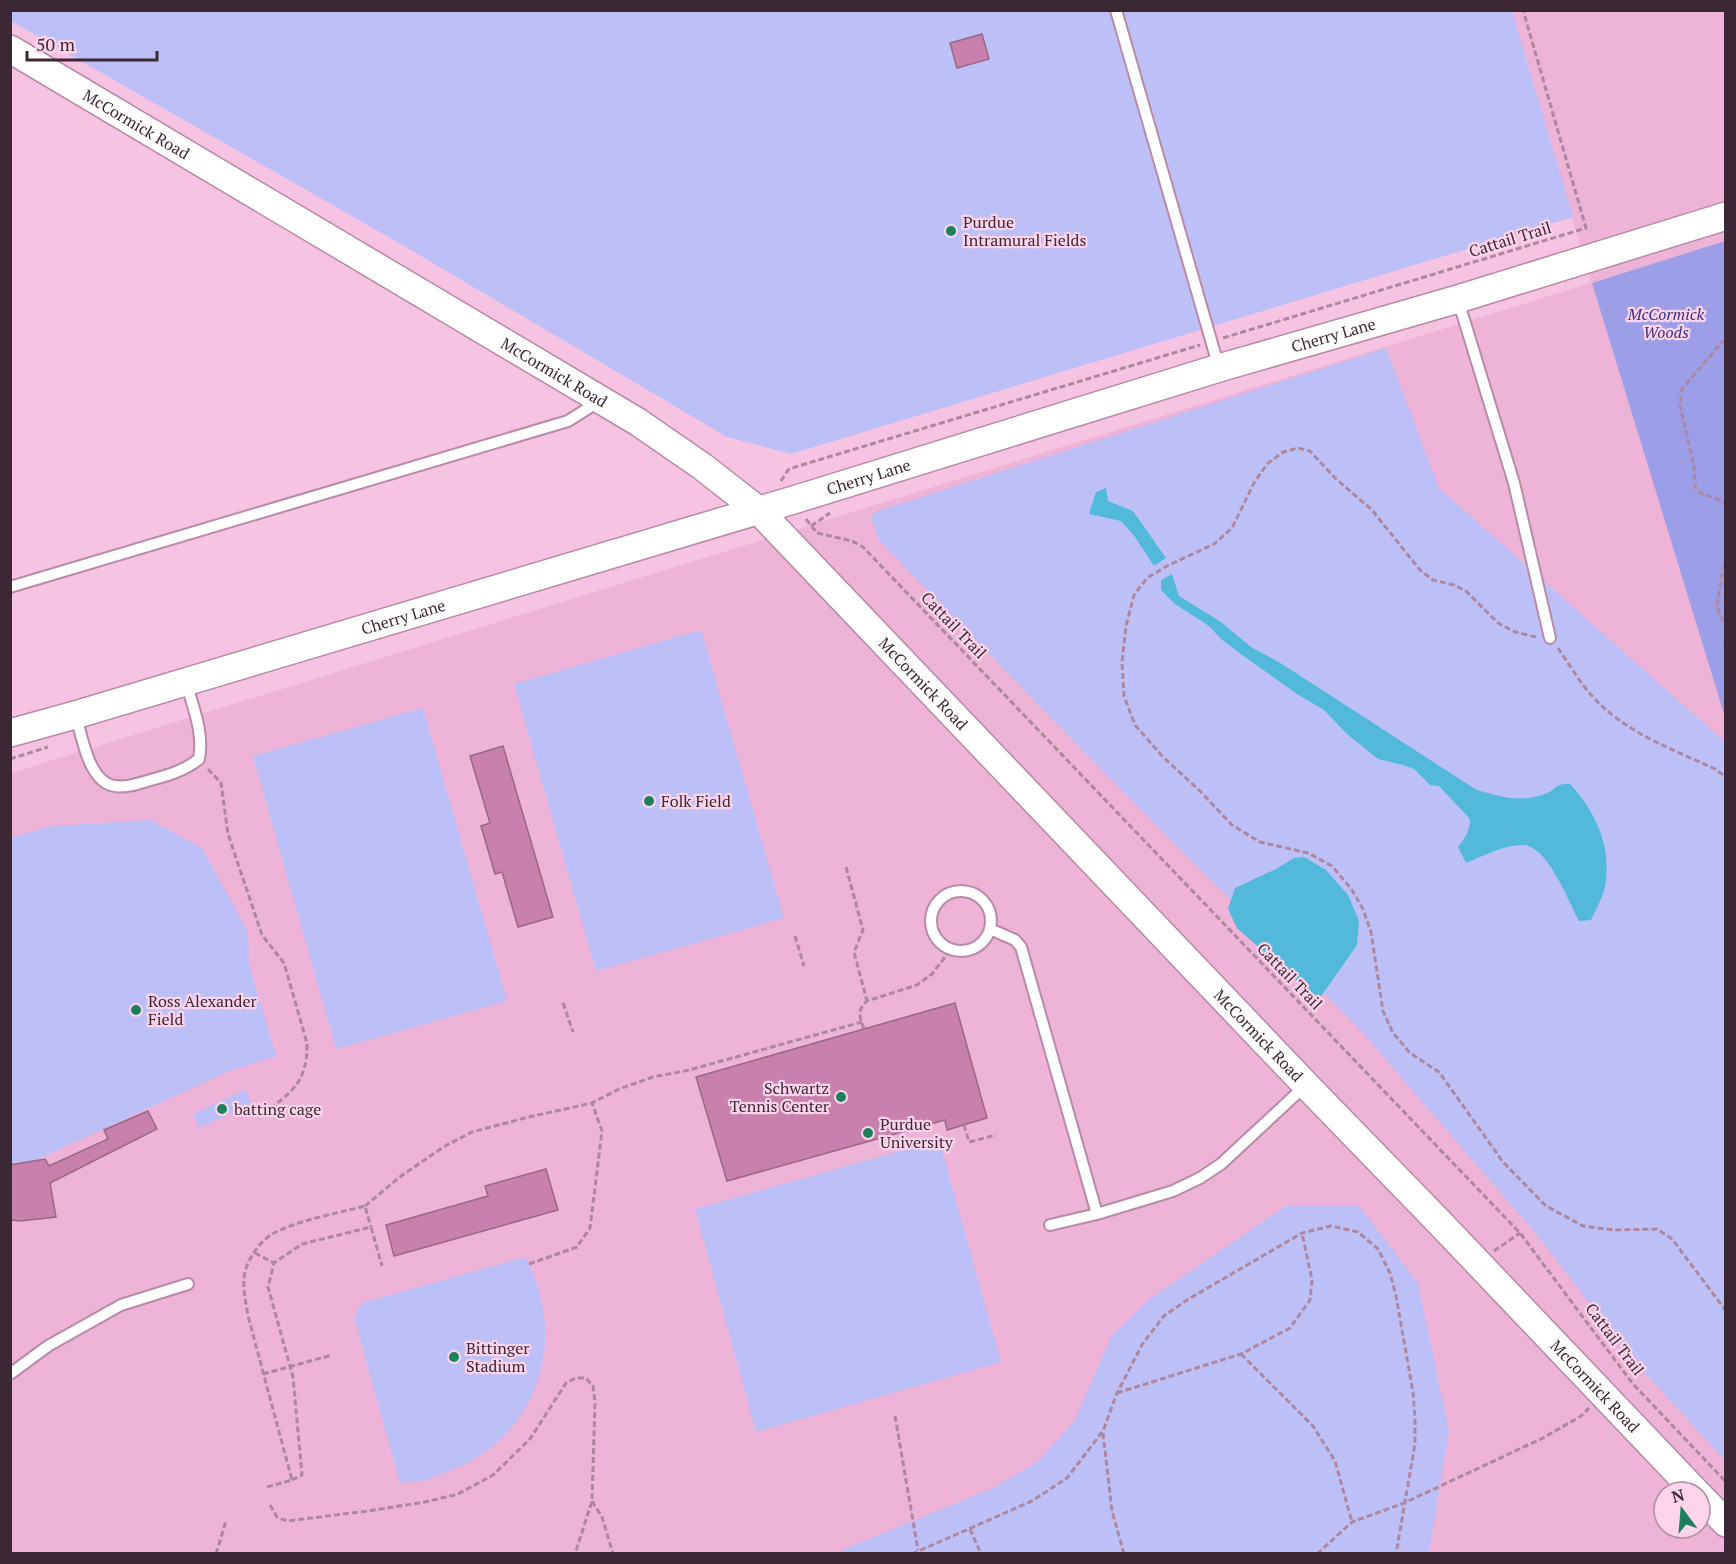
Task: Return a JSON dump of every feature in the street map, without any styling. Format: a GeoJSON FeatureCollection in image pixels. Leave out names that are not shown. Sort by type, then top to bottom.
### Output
{"type":"FeatureCollection","features":[{"type":"Feature","properties":{"kind":"street","name":"McCormick Road"},"geometry":{"type":"LineString","coordinates":[[10,49],[638,422],[704,467],[758,510],[1685,1480]]}},
{"type":"Feature","properties":{"kind":"street","name":"Cherry Lane"},"geometry":{"type":"LineString","coordinates":[[10,733],[758,510],[1219,368],[1458,299],[1725,216]]}},
{"type":"Feature","properties":{"kind":"street"},"geometry":{"type":"LineString","coordinates":[[1712,1509],[1725,1523]]}},
{"type":"Feature","properties":{"kind":"lane"},"geometry":{"type":"LineString","coordinates":[[1116,10],[1219,368]]}},
{"type":"Feature","properties":{"kind":"lane"},"geometry":{"type":"LineString","coordinates":[[1458,299],[1514,483],[1550,638]]}},
{"type":"Feature","properties":{"kind":"lane"},"geometry":{"type":"LineString","coordinates":[[10,587],[568,422],[601,400]]}},
{"type":"Feature","properties":{"kind":"lane"},"geometry":{"type":"LineString","coordinates":[[75,715],[90,763],[95,773],[104,782],[114,786],[129,786],[171,774],[190,766],[199,759],[201,736],[186,681]]}},
{"type":"Feature","properties":{"kind":"lane"},"geometry":{"type":"LineString","coordinates":[[966,891],[976,895],[989,909],[990,929],[986,938],[970,950],[951,949],[943,945],[936,937],[931,919],[939,901],[954,892],[966,891]]}},
{"type":"Feature","properties":{"kind":"lane"},"geometry":{"type":"LineString","coordinates":[[990,929],[1015,940],[1021,947],[1097,1214]]}},
{"type":"Feature","properties":{"kind":"lane"},"geometry":{"type":"LineString","coordinates":[[1050,1225],[1097,1214],[1173,1191],[1200,1178],[1221,1164],[1306,1085]]}},
{"type":"Feature","properties":{"kind":"lane"},"geometry":{"type":"LineString","coordinates":[[10,1374],[48,1346],[121,1305],[188,1284]]}},
{"type":"Feature","properties":{"kind":"path","name":"Cattail Trail"},"geometry":{"type":"LineString","coordinates":[[1224,338],[1586,228],[1523,10]]}},
{"type":"Feature","properties":{"kind":"path"},"geometry":{"type":"LineString","coordinates":[[1725,341],[1682,389],[1680,406],[1694,466],[1695,487],[1700,493],[1720,500],[1725,506]]}},
{"type":"Feature","properties":{"kind":"path"},"geometry":{"type":"LineString","coordinates":[[782,488],[782,481],[788,470],[792,468],[1198,346]]}},
{"type":"Feature","properties":{"kind":"path"},"geometry":{"type":"LineString","coordinates":[[1725,777],[1715,769],[1641,735],[1622,723],[1593,696],[1550,638],[1536,638],[1515,632],[1498,623],[1466,591],[1454,585],[1433,580],[1420,570],[1372,510],[1335,478],[1310,451],[1298,448],[1283,452],[1267,464],[1254,483],[1232,528],[1214,544],[1147,578],[1134,595],[1125,626],[1122,662],[1124,696],[1135,725],[1163,758],[1200,791],[1232,825],[1260,842],[1308,853],[1332,866],[1352,890],[1363,909],[1371,933],[1383,1011],[1393,1033],[1410,1053],[1438,1072],[1503,1162],[1546,1206],[1583,1226],[1614,1230],[1658,1229],[1672,1239],[1725,1311]]}},
{"type":"Feature","properties":{"kind":"path","name":"Cattail Trail"},"geometry":{"type":"LineString","coordinates":[[809,522],[818,533],[852,541],[863,547],[1520,1233],[1633,1384],[1725,1482]]}},
{"type":"Feature","properties":{"kind":"path"},"geometry":{"type":"LineString","coordinates":[[1725,565],[1717,607],[1725,628]]}},
{"type":"Feature","properties":{"kind":"path"},"geometry":{"type":"LineString","coordinates":[[1725,637],[1725,646]]}},
{"type":"Feature","properties":{"kind":"path"},"geometry":{"type":"LineString","coordinates":[[199,759],[221,783],[228,834],[262,934],[284,963],[307,1043],[308,1056],[304,1072],[291,1092],[260,1116]]}},
{"type":"Feature","properties":{"kind":"path"},"geometry":{"type":"LineString","coordinates":[[846,867],[863,930],[854,952],[867,1001]]}},
{"type":"Feature","properties":{"kind":"path"},"geometry":{"type":"LineString","coordinates":[[795,936],[804,966]]}},
{"type":"Feature","properties":{"kind":"path"},"geometry":{"type":"LineString","coordinates":[[864,1029],[859,1014],[861,1006],[867,1001],[917,985],[932,974],[951,949]]}},
{"type":"Feature","properties":{"kind":"path"},"geometry":{"type":"LineString","coordinates":[[563,1003],[573,1032]]}},
{"type":"Feature","properties":{"kind":"path"},"geometry":{"type":"LineString","coordinates":[[292,1480],[248,1316],[244,1291],[244,1276],[249,1261],[261,1244],[273,1233],[296,1224],[365,1206],[410,1170],[445,1146],[472,1132],[592,1103],[619,1089],[653,1077],[689,1070],[862,1022]]}},
{"type":"Feature","properties":{"kind":"path"},"geometry":{"type":"LineString","coordinates":[[529,1264],[577,1247],[590,1228],[602,1131],[592,1103]]}},
{"type":"Feature","properties":{"kind":"path"},"geometry":{"type":"LineString","coordinates":[[964,1125],[969,1142],[996,1135]]}},
{"type":"Feature","properties":{"kind":"path"},"geometry":{"type":"LineString","coordinates":[[365,1206],[382,1266]]}},
{"type":"Feature","properties":{"kind":"path"},"geometry":{"type":"LineString","coordinates":[[912,1554],[1032,1501],[1066,1478],[1103,1431],[1117,1393],[1143,1343],[1164,1316],[1186,1300],[1302,1233],[1331,1226],[1358,1232],[1378,1249],[1390,1273],[1396,1296],[1413,1392],[1415,1444],[1396,1554]]}},
{"type":"Feature","properties":{"kind":"path"},"geometry":{"type":"LineString","coordinates":[[267,1487],[302,1475],[293,1377],[268,1287],[274,1263],[302,1244],[371,1227]]}},
{"type":"Feature","properties":{"kind":"path"},"geometry":{"type":"LineString","coordinates":[[1117,1393],[1241,1354],[1290,1328],[1310,1300],[1312,1280],[1302,1233]]}},
{"type":"Feature","properties":{"kind":"path"},"geometry":{"type":"LineString","coordinates":[[1476,1263],[1520,1233]]}},
{"type":"Feature","properties":{"kind":"path"},"geometry":{"type":"LineString","coordinates":[[255,1253],[274,1263]]}},
{"type":"Feature","properties":{"kind":"path"},"geometry":{"type":"LineString","coordinates":[[1241,1354],[1313,1426],[1335,1461],[1352,1522]]}},
{"type":"Feature","properties":{"kind":"path"},"geometry":{"type":"LineString","coordinates":[[263,1374],[332,1355]]}},
{"type":"Feature","properties":{"kind":"path"},"geometry":{"type":"LineString","coordinates":[[270,1505],[278,1517],[286,1521],[369,1511],[458,1494],[493,1475],[530,1439],[566,1383],[576,1377],[586,1378],[593,1386],[595,1402],[592,1502],[575,1554]]}},
{"type":"Feature","properties":{"kind":"path"},"geometry":{"type":"LineString","coordinates":[[1317,1554],[1352,1522],[1404,1503],[1543,1438],[1581,1416],[1604,1395]]}},
{"type":"Feature","properties":{"kind":"path"},"geometry":{"type":"LineString","coordinates":[[895,1416],[918,1551]]}},
{"type":"Feature","properties":{"kind":"path"},"geometry":{"type":"LineString","coordinates":[[1103,1431],[1112,1511],[1124,1554]]}},
{"type":"Feature","properties":{"kind":"path"},"geometry":{"type":"LineString","coordinates":[[592,1502],[602,1517],[613,1554]]}},
{"type":"Feature","properties":{"kind":"path"},"geometry":{"type":"LineString","coordinates":[[216,1554],[226,1521]]}},
{"type":"Feature","properties":{"kind":"path"},"geometry":{"type":"LineString","coordinates":[[970,1529],[981,1554]]}},
{"type":"Feature","properties":{"kind":"shaded area","name":"Purdue Intramural Fields"},"geometry":{"type":"Polygon","coordinates":[[[11,10],[1512,11],[1573,217],[791,454],[727,437],[404,246],[11,21],[11,10]]]}},
{"type":"Feature","properties":{"kind":"shaded area","name":"Purdue University"},"geometry":{"type":"Polygon","coordinates":[[[1512,11],[1725,11],[1725,1553],[11,1554],[11,773],[1591,283],[1512,11]]]}},
{"type":"Feature","properties":{"kind":"shaded area"},"geometry":{"type":"Polygon","coordinates":[[[1386,348],[1439,488],[1725,742],[1725,1460],[1632,1359],[1538,1236],[1363,1033],[1089,757],[879,540],[871,517],[878,511],[1386,348]]]}},
{"type":"Feature","properties":{"kind":"shaded area"},"geometry":{"type":"Polygon","coordinates":[[[1106,488],[1108,501],[1133,511],[1166,558],[1154,566],[1135,537],[1121,521],[1089,514],[1096,492],[1106,488]]]}},
{"type":"Feature","properties":{"kind":"shaded area"},"geometry":{"type":"Polygon","coordinates":[[[1172,574],[1179,596],[1221,622],[1251,647],[1282,664],[1475,789],[1501,796],[1527,798],[1545,794],[1561,784],[1570,784],[1594,818],[1604,844],[1607,872],[1604,890],[1591,920],[1579,921],[1549,864],[1532,847],[1523,845],[1508,847],[1466,863],[1458,847],[1467,834],[1470,819],[1439,786],[1430,785],[1414,769],[1378,759],[1347,734],[1324,710],[1297,694],[1221,639],[1209,626],[1175,604],[1161,590],[1161,580],[1172,574]]]}},
{"type":"Feature","properties":{"kind":"shaded area","name":"Folk Field"},"geometry":{"type":"Polygon","coordinates":[[[701,630],[784,918],[596,971],[514,684],[701,630]]]}},
{"type":"Feature","properties":{"kind":"shaded area"},"geometry":{"type":"Polygon","coordinates":[[[423,708],[507,1001],[336,1049],[253,756],[423,708]]]}},
{"type":"Feature","properties":{"kind":"shaded area","name":"Ross Alexander Field"},"geometry":{"type":"Polygon","coordinates":[[[151,820],[202,848],[248,932],[249,964],[276,1056],[229,1071],[34,1161],[11,1163],[10,838],[52,826],[151,820]]]}},
{"type":"Feature","properties":{"kind":"shaded area"},"geometry":{"type":"Polygon","coordinates":[[[1304,857],[1326,870],[1348,895],[1359,921],[1357,945],[1320,998],[1306,989],[1237,928],[1228,909],[1235,888],[1294,858],[1304,857]]]}},
{"type":"Feature","properties":{"kind":"shaded area","name":"batting cage"},"geometry":{"type":"Polygon","coordinates":[[[245,1090],[252,1103],[199,1128],[193,1114],[245,1090]]]}},
{"type":"Feature","properties":{"kind":"shaded area"},"geometry":{"type":"Polygon","coordinates":[[[939,1140],[1001,1362],[756,1432],[695,1209],[939,1140]]]}},
{"type":"Feature","properties":{"kind":"shaded area"},"geometry":{"type":"Polygon","coordinates":[[[1286,1206],[1359,1206],[1418,1283],[1449,1431],[1429,1553],[835,1553],[995,1487],[1037,1462],[1074,1422],[1111,1337],[1148,1300],[1286,1206]]]}},
{"type":"Feature","properties":{"kind":"shaded area","name":"Bittinger Stadium"},"geometry":{"type":"Polygon","coordinates":[[[525,1257],[538,1289],[545,1322],[544,1354],[536,1384],[522,1413],[502,1438],[476,1458],[426,1480],[400,1483],[354,1317],[362,1303],[525,1257]]]}},
{"type":"Feature","properties":{"kind":"green space","name":"McCormick Woods"},"geometry":{"type":"Polygon","coordinates":[[[1726,241],[1725,717],[1592,283],[1726,241]]]}},
{"type":"Feature","properties":{"kind":"building"},"geometry":{"type":"Polygon","coordinates":[[[982,34],[989,59],[957,68],[950,43],[982,34]]]}},
{"type":"Feature","properties":{"kind":"building"},"geometry":{"type":"Polygon","coordinates":[[[503,746],[553,917],[518,927],[502,872],[495,874],[481,826],[490,823],[470,756],[503,746]]]}},
{"type":"Feature","properties":{"kind":"building","name":"Schwartz Tennis Center"},"geometry":{"type":"Polygon","coordinates":[[[955,1003],[987,1118],[947,1130],[945,1120],[727,1181],[696,1077],[955,1003]]]}},
{"type":"Feature","properties":{"kind":"building"},"geometry":{"type":"Polygon","coordinates":[[[148,1111],[157,1129],[50,1183],[56,1217],[10,1220],[10,1165],[45,1159],[49,1166],[108,1139],[104,1130],[148,1111]]]}},
{"type":"Feature","properties":{"kind":"building"},"geometry":{"type":"Polygon","coordinates":[[[546,1169],[558,1210],[394,1256],[386,1225],[488,1196],[485,1186],[546,1169]]]}},
{"type":"Feature","properties":{"kind":"place","name":"Purdue Intramural Fields"},"geometry":{"type":"Point","coordinates":[951,231]}},
{"type":"Feature","properties":{"kind":"place","name":"Folk Field"},"geometry":{"type":"Point","coordinates":[649,801]}},
{"type":"Feature","properties":{"kind":"place","name":"Ross Alexander Field"},"geometry":{"type":"Point","coordinates":[136,1010]}},
{"type":"Feature","properties":{"kind":"place","name":"Schwartz Tennis Center"},"geometry":{"type":"Point","coordinates":[841,1097]}},
{"type":"Feature","properties":{"kind":"place","name":"batting cage"},"geometry":{"type":"Point","coordinates":[222,1109]}},
{"type":"Feature","properties":{"kind":"place","name":"Purdue University"},"geometry":{"type":"Point","coordinates":[868,1133]}},
{"type":"Feature","properties":{"kind":"place","name":"Bittinger Stadium"},"geometry":{"type":"Point","coordinates":[454,1357]}}]}
